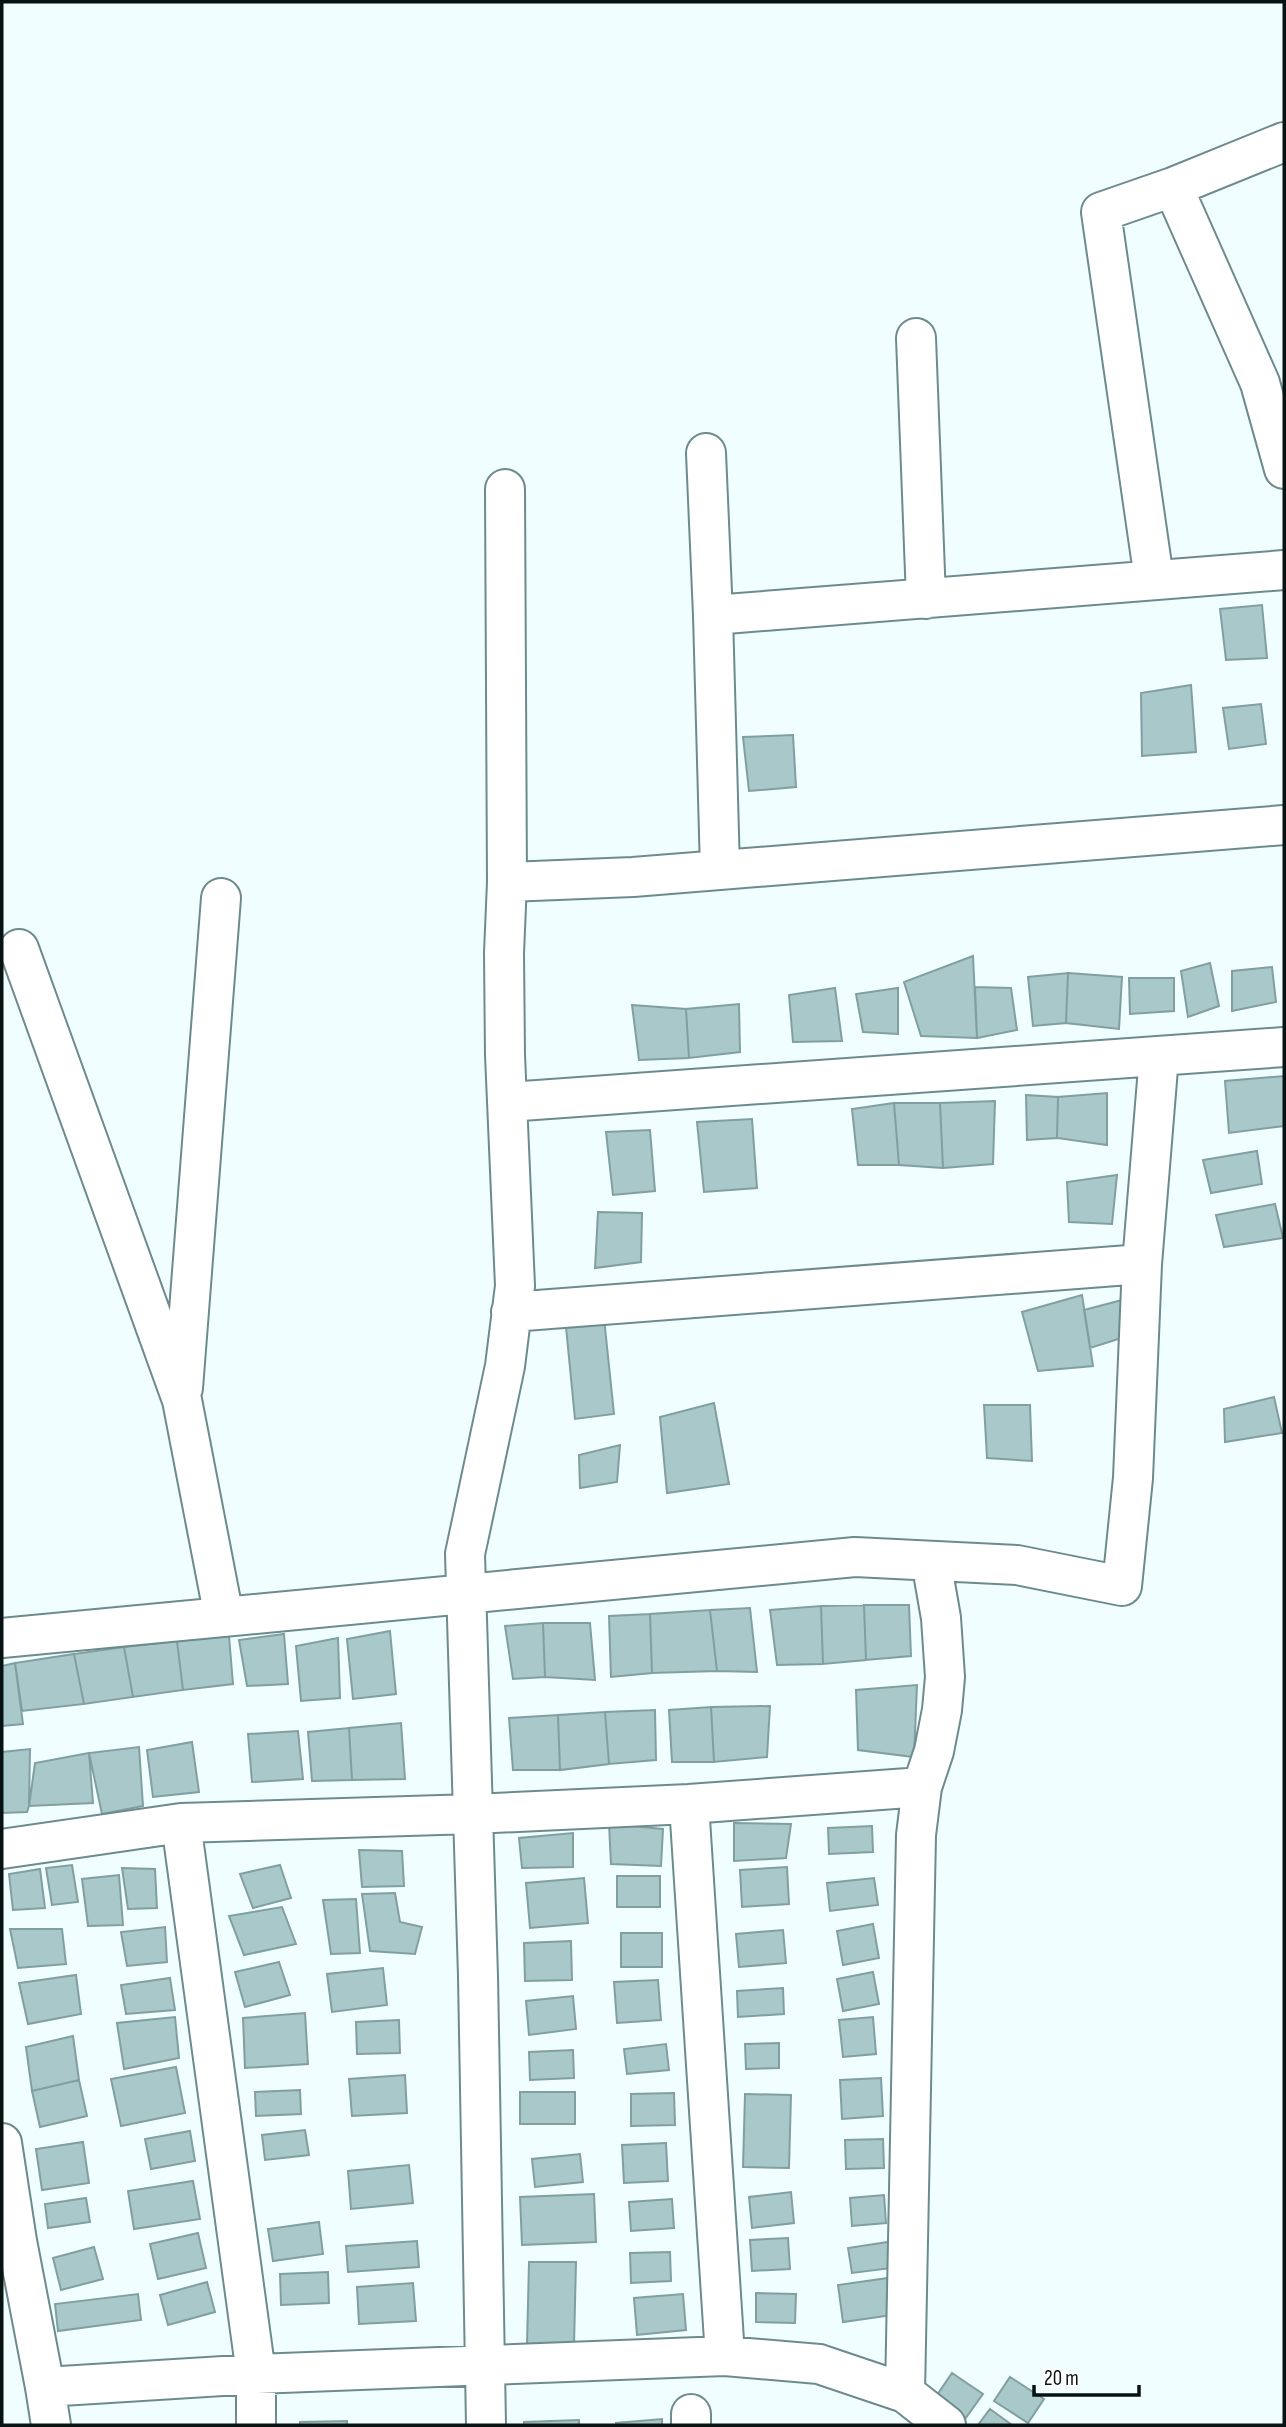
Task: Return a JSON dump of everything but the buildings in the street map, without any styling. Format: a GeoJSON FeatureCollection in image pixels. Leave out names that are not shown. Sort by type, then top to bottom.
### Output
{"type":"FeatureCollection","features":[{"type":"Feature","properties":{"kind":"street"},"geometry":{"type":"LineString","coordinates":[[1154,579],[1101,212],[1173,187],[1284,142]]}},
{"type":"Feature","properties":{"kind":"street"},"geometry":{"type":"LineString","coordinates":[[1173,187],[1272,377],[1284,469]]}},
{"type":"Feature","properties":{"kind":"street"},"geometry":{"type":"LineString","coordinates":[[916,338],[926,599]]}},
{"type":"Feature","properties":{"kind":"street"},"geometry":{"type":"LineString","coordinates":[[706,453],[720,870]]}},
{"type":"Feature","properties":{"kind":"street"},"geometry":{"type":"LineString","coordinates":[[486,2425],[465,1554],[505,1366],[514,1286],[503,953],[507,882],[505,489]]}},
{"type":"Feature","properties":{"kind":"street"},"geometry":{"type":"LineString","coordinates":[[713,615],[1284,570]]}},
{"type":"Feature","properties":{"kind":"street"},"geometry":{"type":"LineString","coordinates":[[507,882],[633,877],[1284,825]]}},
{"type":"Feature","properties":{"kind":"street"},"geometry":{"type":"LineString","coordinates":[[181,1400],[221,898]]}},
{"type":"Feature","properties":{"kind":"street"},"geometry":{"type":"LineString","coordinates":[[19,949],[181,1400],[224,1617]]}},
{"type":"Feature","properties":{"kind":"street"},"geometry":{"type":"LineString","coordinates":[[507,1102],[1284,1047]]}},
{"type":"Feature","properties":{"kind":"street"},"geometry":{"type":"LineString","coordinates":[[2,1638],[855,1557],[1017,1565],[1122,1586],[1133,1478],[1142,1264],[1159,1056]]}},
{"type":"Feature","properties":{"kind":"street"},"geometry":{"type":"LineString","coordinates":[[511,1312],[1142,1264]]}},
{"type":"Feature","properties":{"kind":"street"},"geometry":{"type":"LineString","coordinates":[[905,2393],[912,1913],[916,1835],[922,1787],[934,1751],[945,1678],[941,1618],[931,1561]]}},
{"type":"Feature","properties":{"kind":"street"},"geometry":{"type":"LineString","coordinates":[[2,1849],[181,1823],[689,1804],[922,1787]]}},
{"type":"Feature","properties":{"kind":"street"},"geometry":{"type":"LineString","coordinates":[[689,1804],[725,2356]]}},
{"type":"Feature","properties":{"kind":"street"},"geometry":{"type":"LineString","coordinates":[[181,1823],[256,2374],[256,2425]]}},
{"type":"Feature","properties":{"kind":"street"},"geometry":{"type":"LineString","coordinates":[[2,2143],[9,2241],[45,2387],[51,2425]]}},
{"type":"Feature","properties":{"kind":"street"},"geometry":{"type":"LineString","coordinates":[[45,2387],[256,2374],[725,2356],[819,2364],[905,2393],[946,2425]]}}]}
